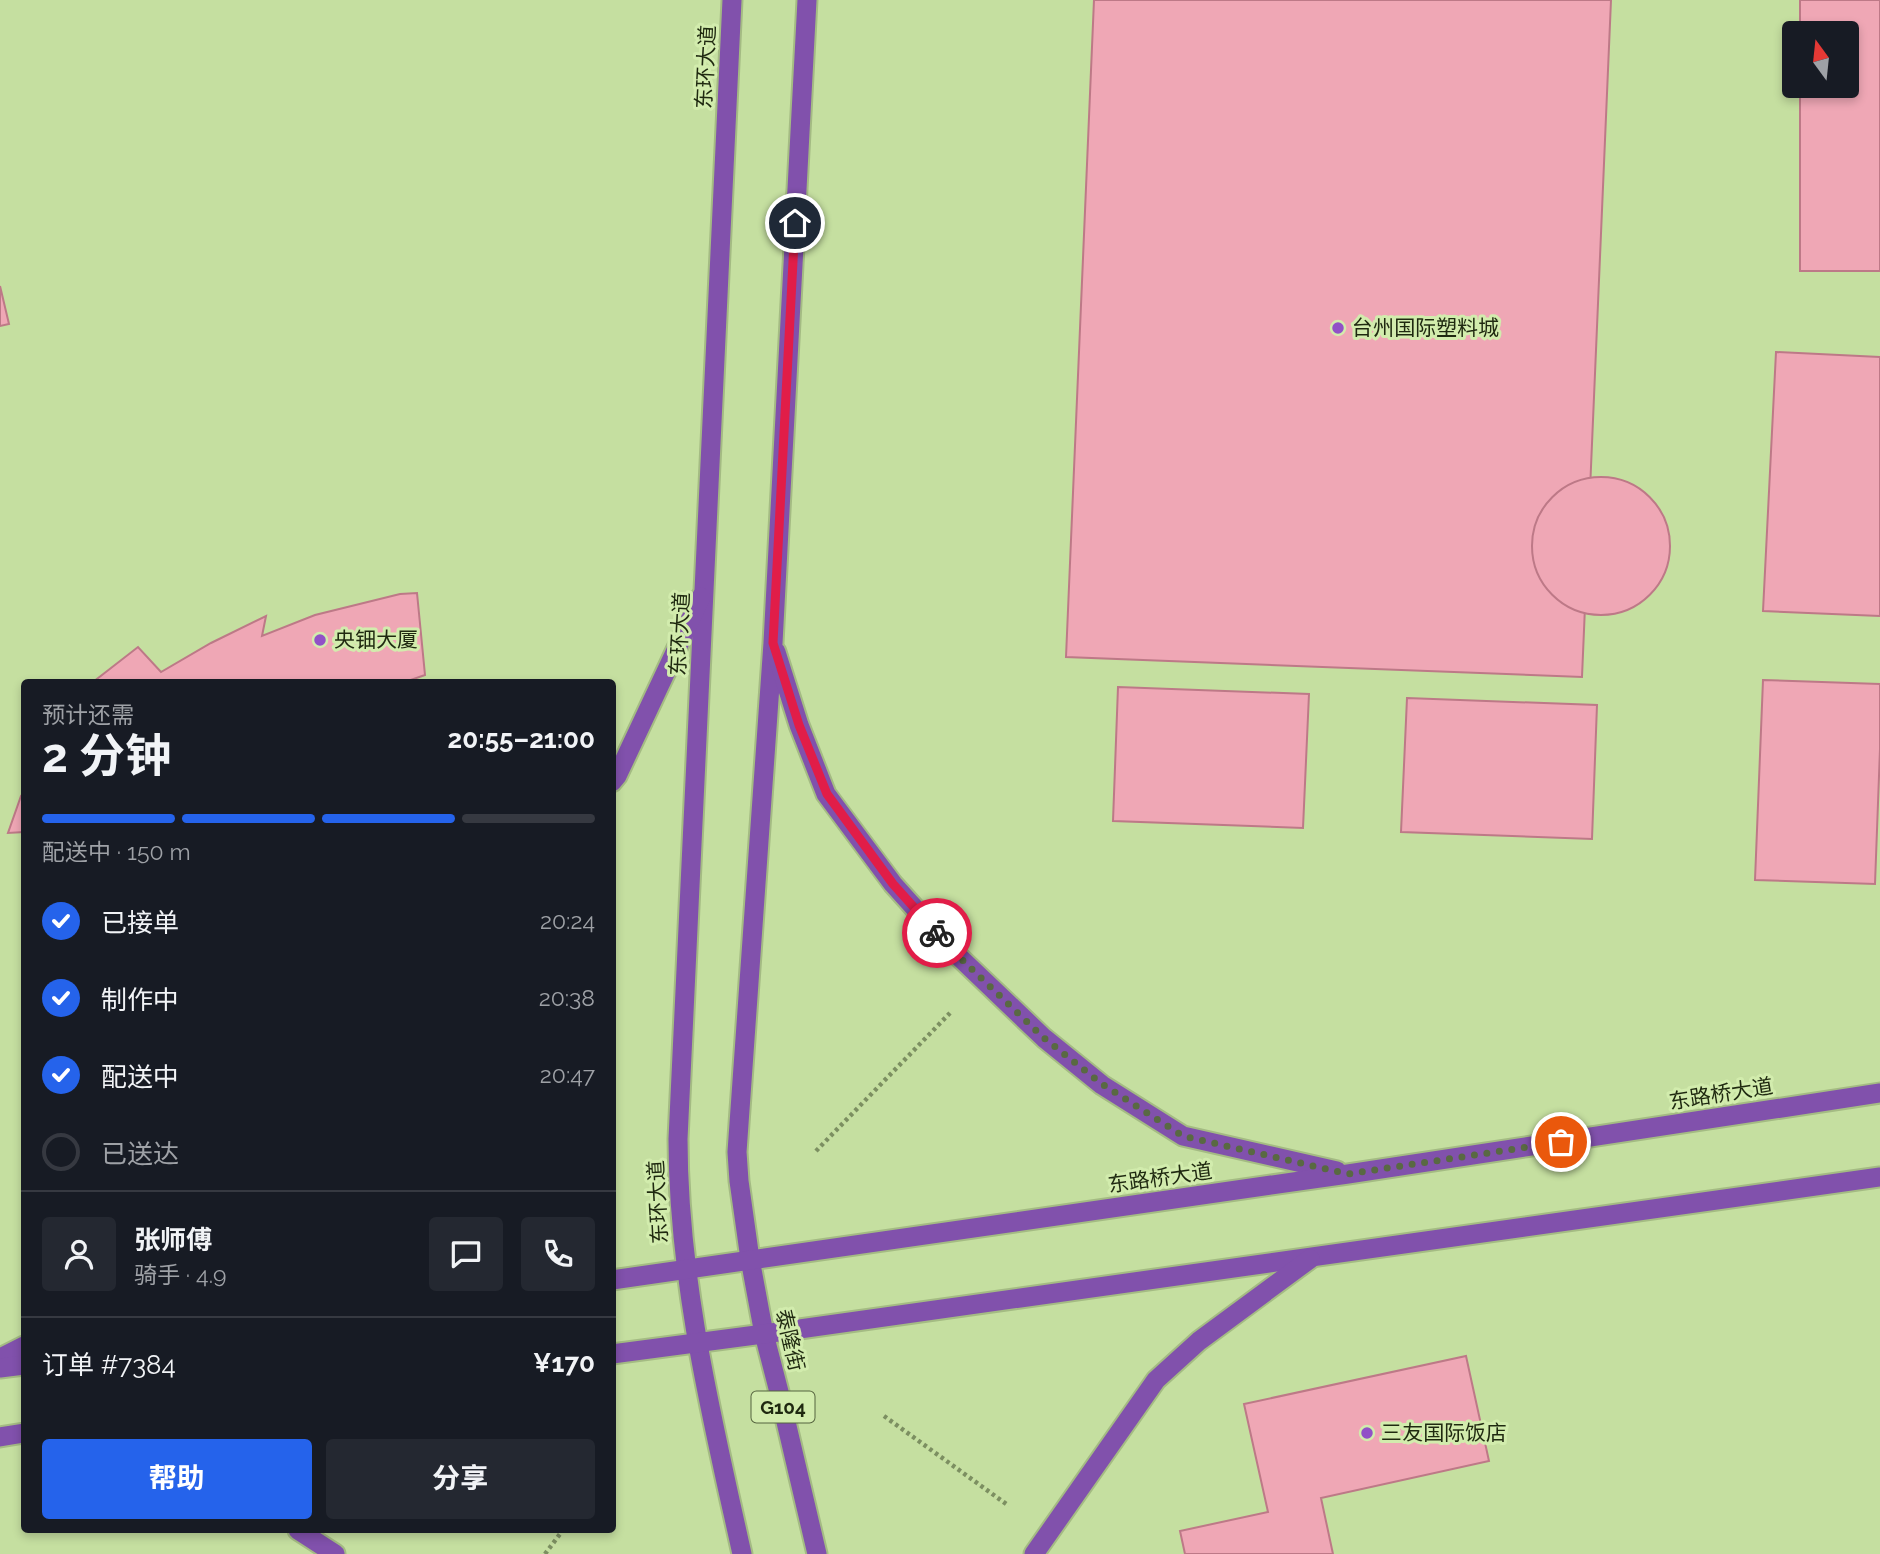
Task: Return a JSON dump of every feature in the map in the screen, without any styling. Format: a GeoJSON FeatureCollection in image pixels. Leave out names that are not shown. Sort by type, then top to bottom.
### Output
{"type":"FeatureCollection","features":[{"type":"Feature","properties":{"kind":"main road","name":"东环大道"},"geometry":{"type":"LineString","coordinates":[[686,1269],[678,1188],[678,1139],[732,0]]}},
{"type":"Feature","properties":{"kind":"main road"},"geometry":{"type":"LineString","coordinates":[[750,1259],[737,1152],[773,643],[807,0]]}},
{"type":"Feature","properties":{"kind":"main road"},"geometry":{"type":"LineString","coordinates":[[616,777],[705,587]]}},
{"type":"Feature","properties":{"kind":"main road"},"geometry":{"type":"LineString","coordinates":[[773,643],[799,725],[827,794],[893,884],[955,953],[1044,1038],[1102,1084],[1183,1136],[1348,1174]]}},
{"type":"Feature","properties":{"kind":"main road","name":"东路桥大道"},"geometry":{"type":"LineString","coordinates":[[616,1279],[1348,1174],[1880,1093]]}},
{"type":"Feature","properties":{"kind":"main road"},"geometry":{"type":"LineString","coordinates":[[616,1353],[1880,1177]]}},
{"type":"Feature","properties":{"kind":"main road"},"geometry":{"type":"LineString","coordinates":[[1034,1554],[1156,1380],[1199,1341],[1313,1257]]}},
{"type":"Feature","properties":{"kind":"main road","name":"泰隆街"},"geometry":{"type":"LineString","coordinates":[[750,1259],[764,1334],[817,1554]]}},
{"type":"Feature","properties":{"kind":"main road"},"geometry":{"type":"LineString","coordinates":[[686,1269],[708,1403],[742,1554]]}},
{"type":"Feature","properties":{"kind":"main road"},"geometry":{"type":"LineString","coordinates":[[0,1358],[21,1348]]}},
{"type":"Feature","properties":{"kind":"main road"},"geometry":{"type":"LineString","coordinates":[[0,1368],[21,1365]]}},
{"type":"Feature","properties":{"kind":"main road"},"geometry":{"type":"LineString","coordinates":[[0,1437],[21,1434]]}},
{"type":"Feature","properties":{"kind":"main road"},"geometry":{"type":"LineString","coordinates":[[303,1533],[335,1554]]}},
{"type":"Feature","properties":{"kind":"path"},"geometry":{"type":"LineString","coordinates":[[816,1152],[950,1013]]}},
{"type":"Feature","properties":{"kind":"path"},"geometry":{"type":"LineString","coordinates":[[884,1416],[1009,1506]]}},
{"type":"Feature","properties":{"kind":"path"},"geometry":{"type":"LineString","coordinates":[[545,1554],[561,1533]]}},
{"type":"Feature","properties":{"kind":"building","name":"台州国际塑料城"},"geometry":{"type":"Polygon","coordinates":[[[1094,0],[1611,0],[1582,677],[1066,657],[1094,0]]]}},
{"type":"Feature","properties":{"kind":"building"},"geometry":{"type":"Polygon","coordinates":[[[1800,0],[1880,0],[1880,271],[1800,271],[1800,98],[1859,98],[1859,21],[1800,21],[1800,0]]]}},
{"type":"Feature","properties":{"kind":"building"},"geometry":{"type":"Polygon","coordinates":[[[0,286],[9,324],[0,326],[0,286]]]}},
{"type":"Feature","properties":{"kind":"building"},"geometry":{"type":"Polygon","coordinates":[[[1776,352],[1880,357],[1880,616],[1763,611],[1776,352]]]}},
{"type":"Feature","properties":{"kind":"building"},"geometry":{"type":"Polygon","coordinates":[[[1601,477],[1627,483],[1650,497],[1664,520],[1670,546],[1664,572],[1650,595],[1627,609],[1601,615],[1575,609],[1552,595],[1538,572],[1532,546],[1538,520],[1552,497],[1575,483],[1601,477]]]}},
{"type":"Feature","properties":{"kind":"building","name":"央钿大厦"},"geometry":{"type":"Polygon","coordinates":[[[417,593],[425,675],[414,679],[97,679],[138,647],[161,672],[266,616],[262,636],[315,615],[400,594],[417,593]]]}},
{"type":"Feature","properties":{"kind":"building"},"geometry":{"type":"Polygon","coordinates":[[[1763,680],[1880,684],[1875,884],[1755,880],[1763,680]]]}},
{"type":"Feature","properties":{"kind":"building"},"geometry":{"type":"Polygon","coordinates":[[[1118,687],[1309,694],[1303,828],[1113,821],[1118,687]]]}},
{"type":"Feature","properties":{"kind":"building"},"geometry":{"type":"Polygon","coordinates":[[[1407,698],[1597,705],[1592,839],[1401,832],[1407,698]]]}},
{"type":"Feature","properties":{"kind":"building"},"geometry":{"type":"Polygon","coordinates":[[[21,796],[21,832],[8,833],[21,796]]]}},
{"type":"Feature","properties":{"kind":"building","name":"三友国际饭店"},"geometry":{"type":"Polygon","coordinates":[[[1466,1356],[1489,1461],[1321,1498],[1333,1554],[1185,1554],[1180,1531],[1268,1512],[1244,1404],[1466,1356]]]}},
{"type":"Feature","properties":{"kind":"way so far"},"geometry":{"type":"LineString","coordinates":[[937,933],[1044,1038],[1102,1084],[1183,1136],[1348,1174],[1561,1142]]}},
{"type":"Feature","properties":{"kind":"place","name":"台州国际塑料城"},"geometry":{"type":"Point","coordinates":[1338,328]}},
{"type":"Feature","properties":{"kind":"place","name":"央钿大厦"},"geometry":{"type":"Point","coordinates":[320,640]}},
{"type":"Feature","properties":{"kind":"place","name":"三友国际饭店"},"geometry":{"type":"Point","coordinates":[1367,1433]}},
{"type":"Feature","properties":{"kind":"route"},"geometry":{"type":"LineString","coordinates":[[795,223],[773,643],[799,725],[827,794],[893,884],[937,933]]}}]}
